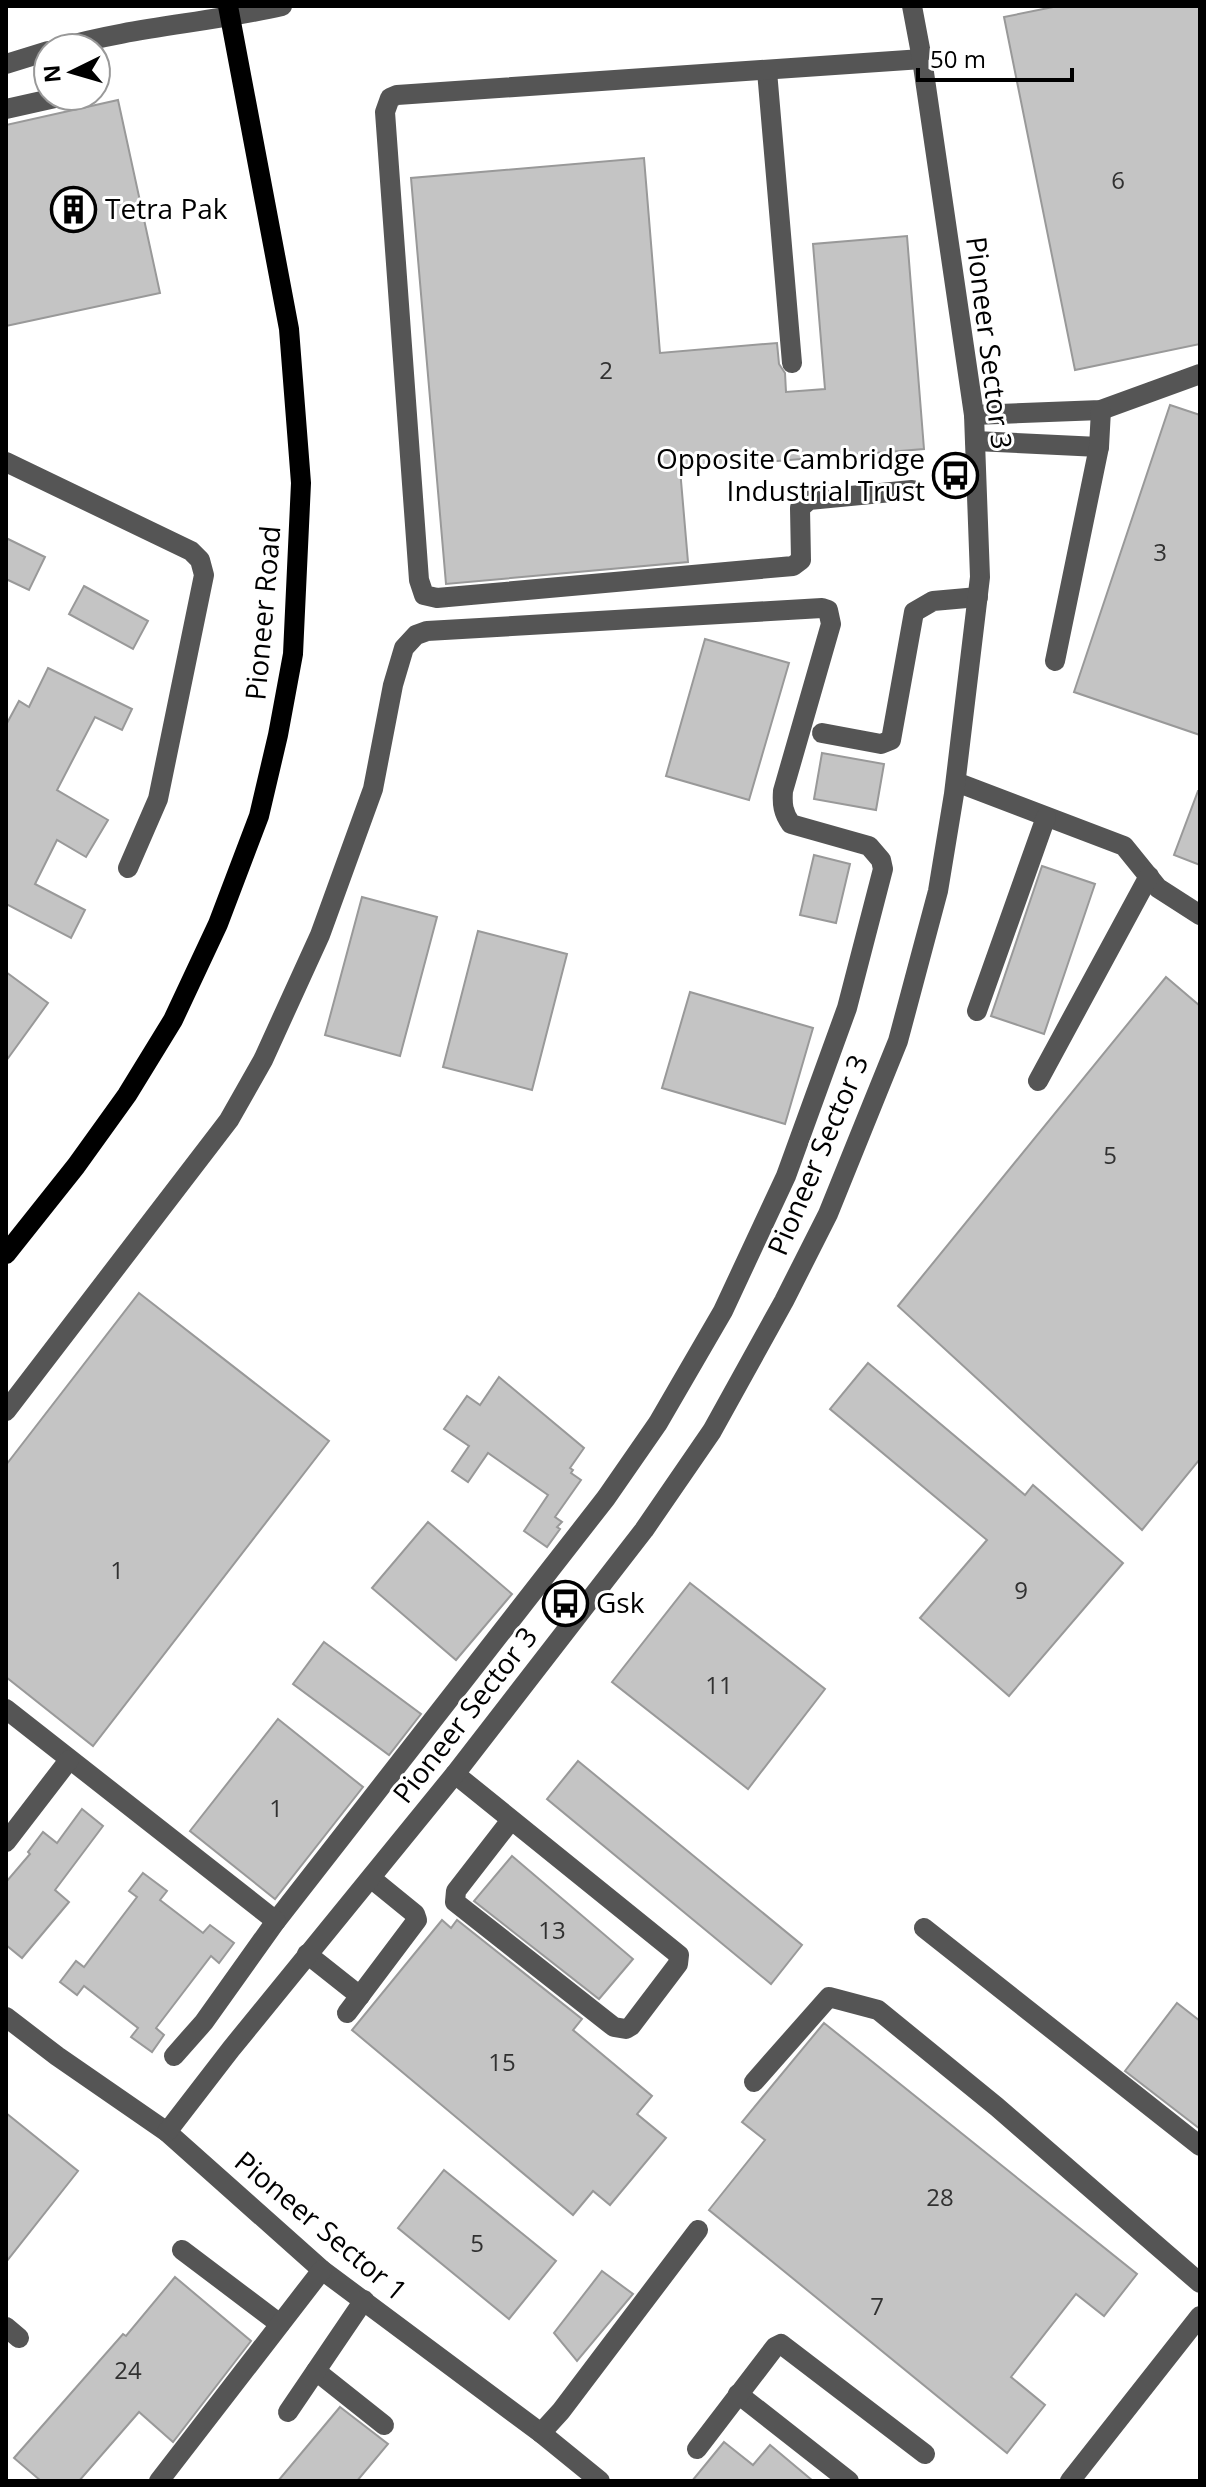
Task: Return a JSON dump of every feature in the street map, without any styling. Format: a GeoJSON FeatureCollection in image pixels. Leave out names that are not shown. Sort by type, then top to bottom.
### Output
{"type":"FeatureCollection","features":[{"type":"Feature","properties":{"kind":"main road","name":"Pioneer Road"},"geometry":{"type":"LineString","coordinates":[[6,1254],[76,1166],[127,1095],[178,1009],[218,924],[259,816],[293,654],[301,483],[289,329],[229,12]]}},
{"type":"Feature","properties":{"kind":"street"},"geometry":{"type":"LineString","coordinates":[[112,35],[229,12],[282,6]]}},
{"type":"Feature","properties":{"kind":"street","name":"Pioneer Sector 3"},"geometry":{"type":"LineString","coordinates":[[167,2132],[307,1954],[372,1879],[455,1774],[644,1530],[712,1431],[828,1214],[898,1041],[938,891],[956,782],[980,577],[974,415],[912,6]]}},
{"type":"Feature","properties":{"kind":"street"},"geometry":{"type":"LineString","coordinates":[[6,64],[32,56]]}},
{"type":"Feature","properties":{"kind":"street"},"geometry":{"type":"LineString","coordinates":[[912,490],[809,500],[800,508],[801,560],[793,566],[437,598],[424,595],[420,588],[385,112],[390,98],[411,94],[922,59]]}},
{"type":"Feature","properties":{"kind":"street"},"geometry":{"type":"LineString","coordinates":[[767,71],[792,363]]}},
{"type":"Feature","properties":{"kind":"street"},"geometry":{"type":"LineString","coordinates":[[6,109],[32,103]]}},
{"type":"Feature","properties":{"kind":"street"},"geometry":{"type":"LineString","coordinates":[[974,415],[1101,410],[1200,374]]}},
{"type":"Feature","properties":{"kind":"street"},"geometry":{"type":"LineString","coordinates":[[1055,661],[1099,447],[1101,410]]}},
{"type":"Feature","properties":{"kind":"street"},"geometry":{"type":"LineString","coordinates":[[975,441],[1099,447]]}},
{"type":"Feature","properties":{"kind":"street"},"geometry":{"type":"LineString","coordinates":[[6,462],[191,551],[200,560],[204,575],[158,799],[128,868]]}},
{"type":"Feature","properties":{"kind":"street"},"geometry":{"type":"LineString","coordinates":[[822,733],[881,744],[891,740],[914,612],[933,601],[978,597]]}},
{"type":"Feature","properties":{"kind":"street"},"geometry":{"type":"LineString","coordinates":[[6,1411],[229,1120],[263,1060],[320,935],[373,789],[393,685],[404,648],[416,635],[427,631],[828,610],[831,624],[783,791],[782,805],[791,824],[869,846],[881,860],[883,869],[847,1008],[786,1176],[723,1311],[658,1423],[606,1498],[276,1921],[204,2022],[174,2056]]}},
{"type":"Feature","properties":{"kind":"street"},"geometry":{"type":"LineString","coordinates":[[956,782],[1124,846],[1158,888],[1200,915]]}},
{"type":"Feature","properties":{"kind":"street"},"geometry":{"type":"LineString","coordinates":[[977,1011],[1046,817]]}},
{"type":"Feature","properties":{"kind":"street"},"geometry":{"type":"LineString","coordinates":[[1038,1081],[1149,876]]}},
{"type":"Feature","properties":{"kind":"street"},"geometry":{"type":"LineString","coordinates":[[6,1709],[276,1921]]}},
{"type":"Feature","properties":{"kind":"street"},"geometry":{"type":"LineString","coordinates":[[6,1842],[69,1760]]}},
{"type":"Feature","properties":{"kind":"street"},"geometry":{"type":"LineString","coordinates":[[455,1774],[679,1955],[678,1964],[626,2029],[614,2027],[455,1902],[456,1891],[511,1820]]}},
{"type":"Feature","properties":{"kind":"street"},"geometry":{"type":"LineString","coordinates":[[307,1954],[354,2004],[417,1920],[415,1914],[372,1879]]}},
{"type":"Feature","properties":{"kind":"street"},"geometry":{"type":"LineString","coordinates":[[924,1928],[1200,2146]]}},
{"type":"Feature","properties":{"kind":"street"},"geometry":{"type":"LineString","coordinates":[[754,2082],[829,1997],[878,2010],[997,2107],[1200,2283]]}},
{"type":"Feature","properties":{"kind":"street","name":"Pioneer Sector 1"},"geometry":{"type":"LineString","coordinates":[[6,2017],[167,2132],[322,2270],[541,2433],[600,2481]]}},
{"type":"Feature","properties":{"kind":"street"},"geometry":{"type":"LineString","coordinates":[[541,2433],[698,2230]]}},
{"type":"Feature","properties":{"kind":"street"},"geometry":{"type":"LineString","coordinates":[[182,2250],[280,2324]]}},
{"type":"Feature","properties":{"kind":"street"},"geometry":{"type":"LineString","coordinates":[[159,2481],[322,2270]]}},
{"type":"Feature","properties":{"kind":"street"},"geometry":{"type":"LineString","coordinates":[[288,2412],[364,2300]]}},
{"type":"Feature","properties":{"kind":"street"},"geometry":{"type":"LineString","coordinates":[[1070,2481],[1200,2316]]}},
{"type":"Feature","properties":{"kind":"street"},"geometry":{"type":"LineString","coordinates":[[697,2449],[775,2347],[785,2344],[925,2454]]}},
{"type":"Feature","properties":{"kind":"street"},"geometry":{"type":"LineString","coordinates":[[316,2371],[384,2425]]}},
{"type":"Feature","properties":{"kind":"street"},"geometry":{"type":"LineString","coordinates":[[738,2394],[849,2481]]}},
{"type":"Feature","properties":{"kind":"building"},"geometry":{"type":"Polygon","coordinates":[[[1058,6],[1200,6],[1200,344],[1075,370],[1004,17],[1058,6]]]}},
{"type":"Feature","properties":{"kind":"building","name":"Tetra Pak"},"geometry":{"type":"Polygon","coordinates":[[[118,100],[160,293],[6,326],[6,125],[64,112],[112,112],[112,101],[118,100]]]}},
{"type":"Feature","properties":{"kind":"building"},"geometry":{"type":"Polygon","coordinates":[[[644,158],[660,353],[777,343],[779,364],[785,373],[786,392],[825,389],[813,244],[907,236],[924,449],[680,469],[688,562],[446,584],[411,178],[644,158]]]}},
{"type":"Feature","properties":{"kind":"building"},"geometry":{"type":"Polygon","coordinates":[[[1170,405],[1200,415],[1200,735],[1074,692],[1170,405]]]}},
{"type":"Feature","properties":{"kind":"building"},"geometry":{"type":"Polygon","coordinates":[[[6,538],[45,557],[29,590],[6,579],[6,538]]]}},
{"type":"Feature","properties":{"kind":"building"},"geometry":{"type":"Polygon","coordinates":[[[84,586],[148,621],[133,649],[69,614],[84,586]]]}},
{"type":"Feature","properties":{"kind":"building"},"geometry":{"type":"Polygon","coordinates":[[[705,639],[789,663],[749,800],[666,776],[705,639]]]}},
{"type":"Feature","properties":{"kind":"building"},"geometry":{"type":"Polygon","coordinates":[[[48,668],[132,709],[122,730],[95,717],[57,790],[108,820],[86,857],[57,840],[35,884],[85,910],[71,938],[6,904],[6,725],[19,701],[29,707],[48,668]]]}},
{"type":"Feature","properties":{"kind":"building"},"geometry":{"type":"Polygon","coordinates":[[[822,753],[884,764],[876,810],[814,799],[822,753]]]}},
{"type":"Feature","properties":{"kind":"building"},"geometry":{"type":"Polygon","coordinates":[[[1200,791],[1200,865],[1174,855],[1200,791]]]}},
{"type":"Feature","properties":{"kind":"building"},"geometry":{"type":"Polygon","coordinates":[[[814,855],[850,864],[836,923],[800,915],[814,855]]]}},
{"type":"Feature","properties":{"kind":"building"},"geometry":{"type":"Polygon","coordinates":[[[1042,866],[1095,884],[1044,1034],[991,1016],[1042,866]]]}},
{"type":"Feature","properties":{"kind":"building"},"geometry":{"type":"Polygon","coordinates":[[[362,897],[437,917],[400,1056],[325,1035],[362,897]]]}},
{"type":"Feature","properties":{"kind":"building"},"geometry":{"type":"Polygon","coordinates":[[[478,931],[567,954],[532,1090],[443,1067],[478,931]]]}},
{"type":"Feature","properties":{"kind":"building"},"geometry":{"type":"Polygon","coordinates":[[[6,972],[48,1003],[6,1061],[6,972]]]}},
{"type":"Feature","properties":{"kind":"building"},"geometry":{"type":"Polygon","coordinates":[[[1166,977],[1200,1006],[1200,1459],[1142,1530],[898,1306],[1166,977]]]}},
{"type":"Feature","properties":{"kind":"building"},"geometry":{"type":"Polygon","coordinates":[[[690,992],[813,1028],[785,1124],[662,1088],[690,992]]]}},
{"type":"Feature","properties":{"kind":"building"},"geometry":{"type":"Polygon","coordinates":[[[139,1293],[329,1441],[93,1746],[6,1677],[6,1465],[139,1293]]]}},
{"type":"Feature","properties":{"kind":"building"},"geometry":{"type":"Polygon","coordinates":[[[868,1363],[1025,1495],[1033,1485],[1123,1563],[1009,1696],[920,1618],[987,1540],[830,1409],[868,1363]]]}},
{"type":"Feature","properties":{"kind":"building"},"geometry":{"type":"Polygon","coordinates":[[[499,1377],[584,1448],[570,1468],[573,1470],[571,1473],[581,1480],[555,1517],[562,1522],[547,1547],[524,1531],[548,1495],[488,1453],[468,1482],[452,1471],[469,1446],[444,1429],[467,1396],[480,1405],[499,1377]]]}},
{"type":"Feature","properties":{"kind":"building"},"geometry":{"type":"Polygon","coordinates":[[[428,1522],[512,1594],[456,1660],[372,1588],[428,1522]]]}},
{"type":"Feature","properties":{"kind":"building"},"geometry":{"type":"Polygon","coordinates":[[[690,1583],[825,1689],[748,1789],[612,1682],[690,1583]]]}},
{"type":"Feature","properties":{"kind":"building"},"geometry":{"type":"Polygon","coordinates":[[[324,1642],[421,1714],[389,1755],[293,1684],[324,1642]]]}},
{"type":"Feature","properties":{"kind":"building"},"geometry":{"type":"Polygon","coordinates":[[[278,1719],[363,1787],[275,1899],[190,1831],[278,1719]]]}},
{"type":"Feature","properties":{"kind":"building"},"geometry":{"type":"Polygon","coordinates":[[[578,1761],[802,1945],[771,1984],[547,1799],[578,1761]]]}},
{"type":"Feature","properties":{"kind":"building"},"geometry":{"type":"Polygon","coordinates":[[[82,1809],[103,1826],[55,1890],[69,1902],[22,1958],[6,1945],[6,1882],[30,1854],[28,1852],[43,1832],[57,1843],[82,1809]]]}},
{"type":"Feature","properties":{"kind":"building"},"geometry":{"type":"Polygon","coordinates":[[[512,1856],[633,1959],[599,1999],[474,1901],[512,1856]]]}},
{"type":"Feature","properties":{"kind":"building"},"geometry":{"type":"Polygon","coordinates":[[[143,1873],[167,1891],[160,1900],[203,1933],[210,1925],[234,1943],[219,1963],[211,1956],[156,2028],[164,2035],[152,2052],[131,2037],[138,2028],[84,1986],[77,1995],[60,1982],[76,1961],[84,1967],[137,1897],[129,1891],[143,1873]]]}},
{"type":"Feature","properties":{"kind":"building"},"geometry":{"type":"Polygon","coordinates":[[[442,1920],[451,1928],[457,1920],[582,2019],[573,2030],[652,2096],[637,2114],[666,2138],[610,2205],[593,2191],[573,2215],[352,2030],[442,1920]]]}},
{"type":"Feature","properties":{"kind":"building"},"geometry":{"type":"Polygon","coordinates":[[[1177,2003],[1200,2021],[1200,2129],[1125,2071],[1177,2003]]]}},
{"type":"Feature","properties":{"kind":"building"},"geometry":{"type":"Polygon","coordinates":[[[824,2023],[1137,2274],[1104,2316],[1076,2294],[1011,2377],[1045,2405],[1007,2453],[709,2210],[765,2140],[742,2122],[824,2023]]]}},
{"type":"Feature","properties":{"kind":"building"},"geometry":{"type":"Polygon","coordinates":[[[6,2113],[78,2171],[6,2262],[6,2113]]]}},
{"type":"Feature","properties":{"kind":"building"},"geometry":{"type":"Polygon","coordinates":[[[444,2170],[556,2261],[509,2319],[398,2228],[444,2170]]]}},
{"type":"Feature","properties":{"kind":"building"},"geometry":{"type":"Polygon","coordinates":[[[602,2271],[633,2294],[577,2361],[554,2333],[602,2271]]]}},
{"type":"Feature","properties":{"kind":"building"},"geometry":{"type":"Polygon","coordinates":[[[175,2277],[251,2341],[173,2442],[139,2412],[79,2481],[41,2481],[14,2458],[123,2334],[126,2336],[175,2277]]]}},
{"type":"Feature","properties":{"kind":"building"},"geometry":{"type":"Polygon","coordinates":[[[340,2407],[388,2444],[357,2481],[278,2481],[340,2407]]]}},
{"type":"Feature","properties":{"kind":"building"},"geometry":{"type":"Polygon","coordinates":[[[724,2442],[753,2465],[770,2445],[813,2481],[692,2481],[724,2442]]]}},
{"type":"Feature","properties":{"kind":"place","name":"Tetra Pak"},"geometry":{"type":"Point","coordinates":[74,209]}},
{"type":"Feature","properties":{"kind":"place","name":"Opposite Cambridge Industrial Trust"},"geometry":{"type":"Point","coordinates":[956,475]}},
{"type":"Feature","properties":{"kind":"place","name":"Gsk"},"geometry":{"type":"Point","coordinates":[565,1603]}}]}
